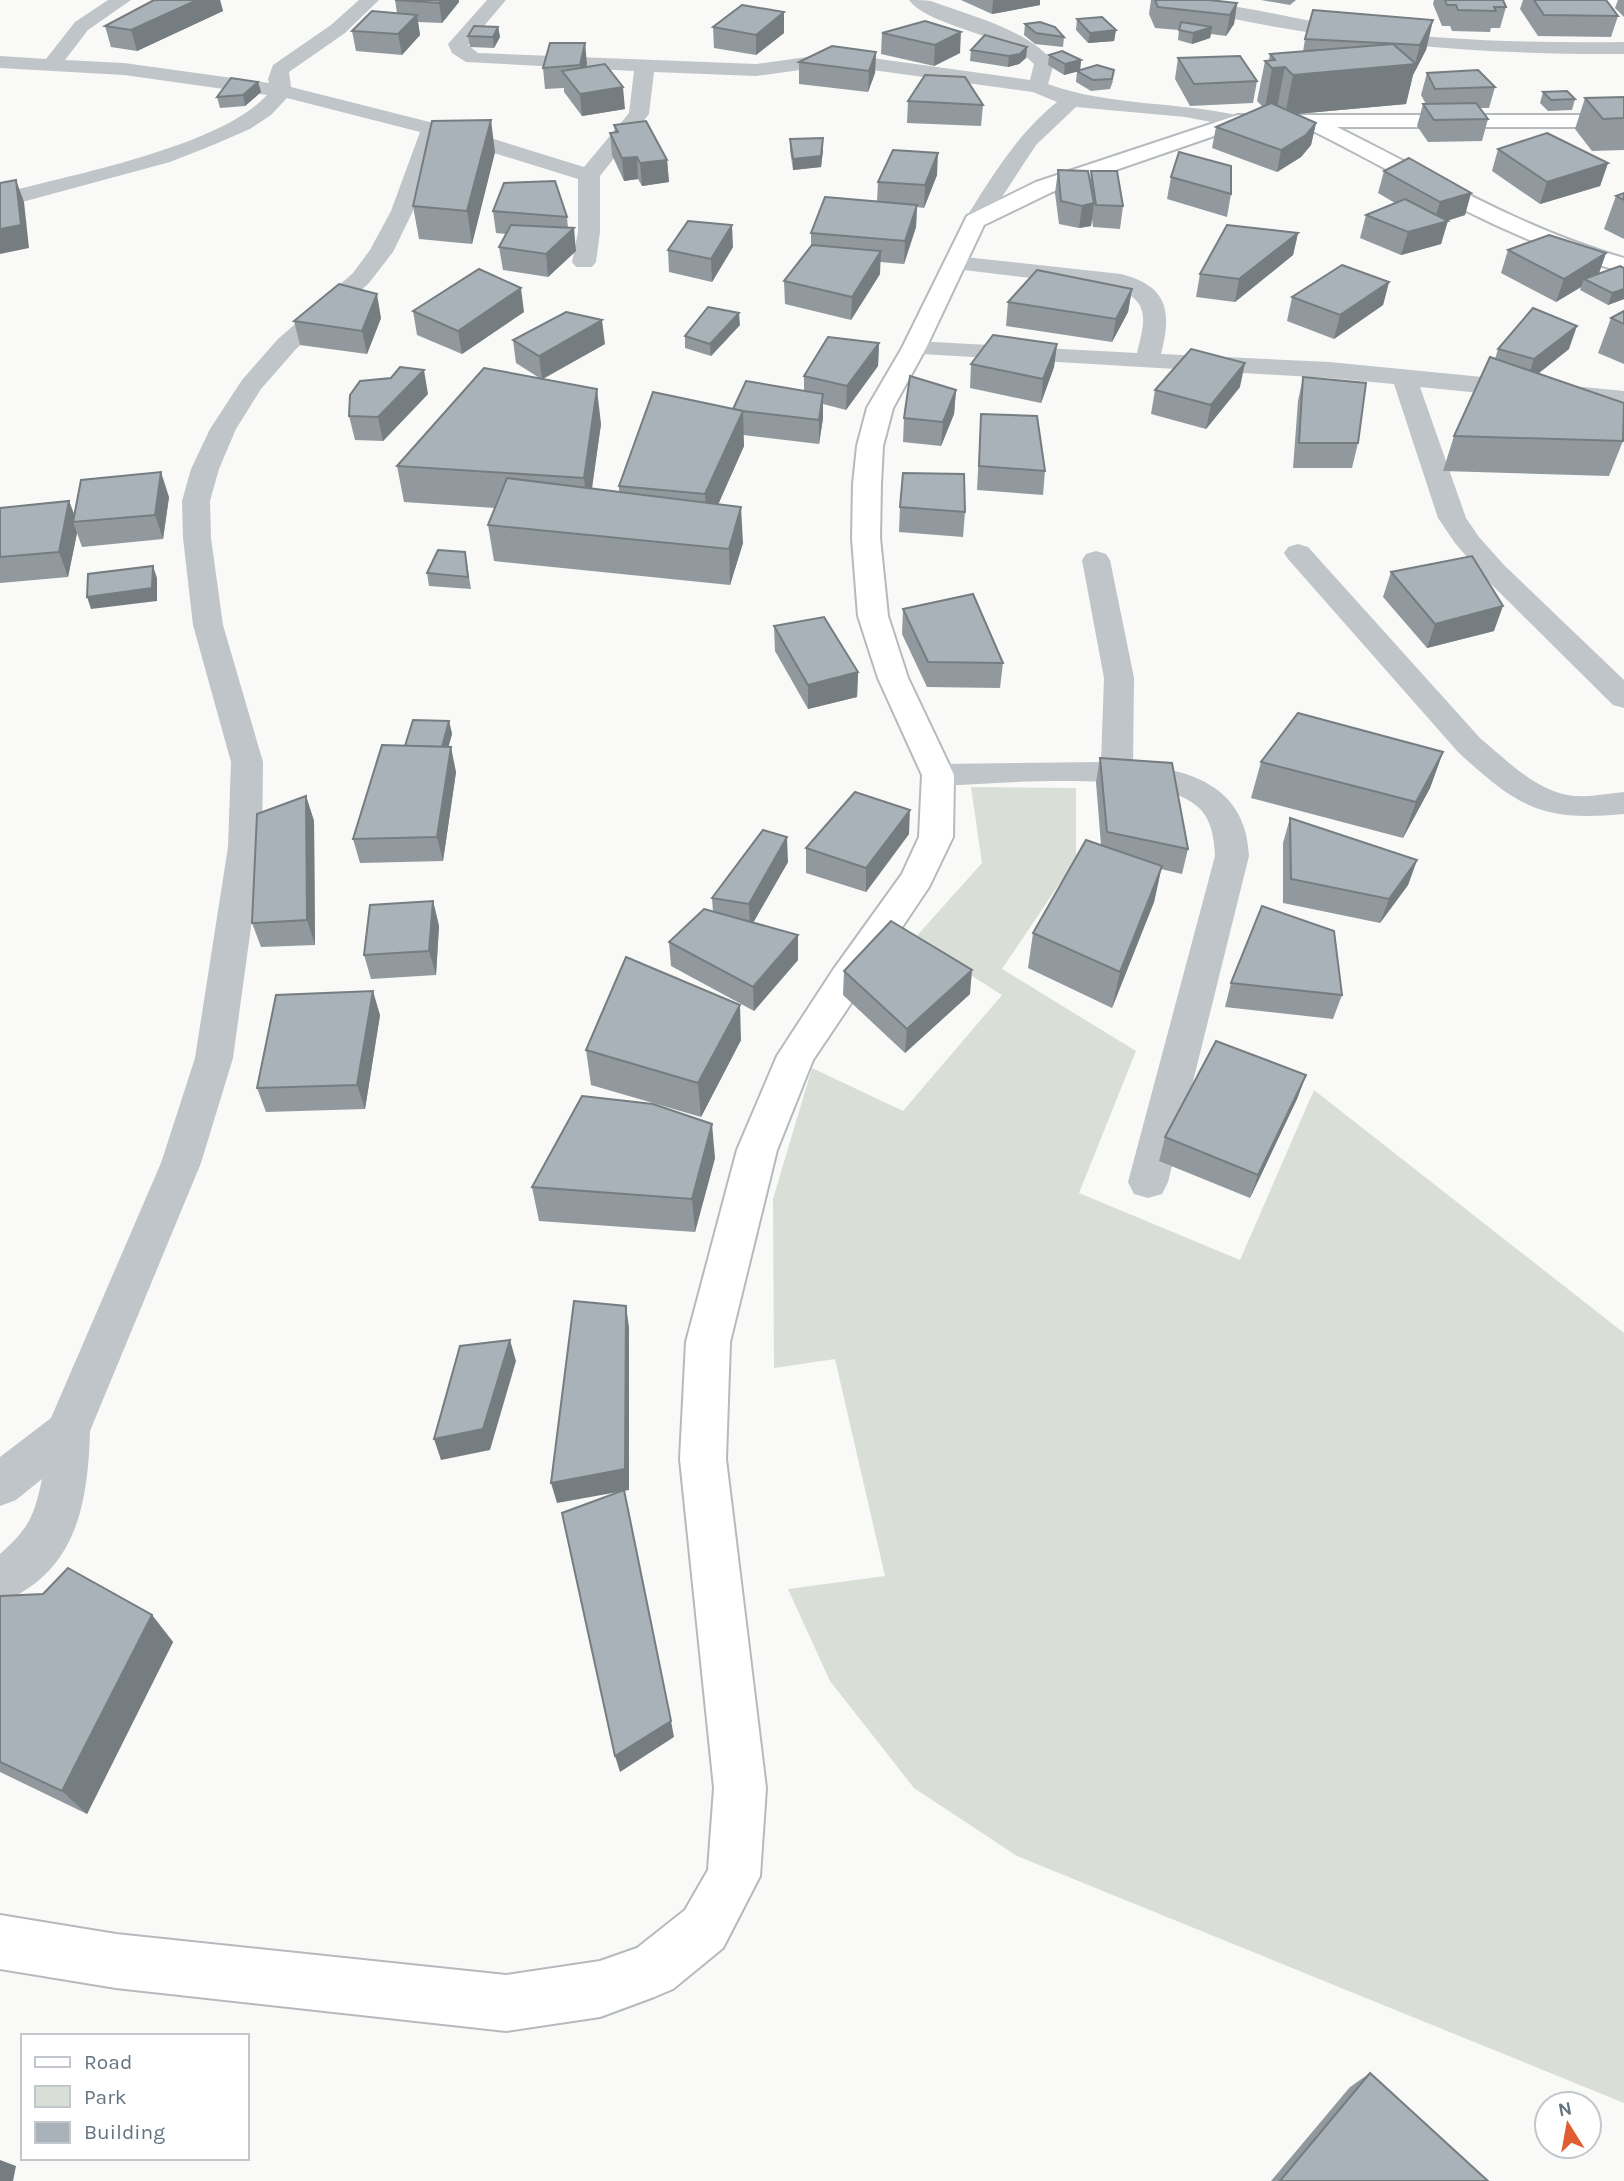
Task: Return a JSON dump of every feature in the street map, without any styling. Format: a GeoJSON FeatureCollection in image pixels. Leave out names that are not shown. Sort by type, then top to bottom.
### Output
{"type":"FeatureCollection","features":[{"type":"Feature","properties":{"kind":"street"},"geometry":{"type":"LineString","coordinates":[[52,65],[69,38],[88,20],[122,0]]}},
{"type":"Feature","properties":{"kind":"street"},"geometry":{"type":"LineString","coordinates":[[282,91],[278,79],[280,69],[338,29],[370,0]]}},
{"type":"Feature","properties":{"kind":"street"},"geometry":{"type":"LineString","coordinates":[[497,0],[458,44],[464,54],[486,59],[756,69],[836,60],[1037,87],[1072,100],[1185,111],[1238,121],[1624,121]]}},
{"type":"Feature","properties":{"kind":"street"},"geometry":{"type":"LineString","coordinates":[[918,0],[941,13],[1017,42],[1037,54],[1044,63],[1043,74],[1037,87]]}},
{"type":"Feature","properties":{"kind":"street"},"geometry":{"type":"LineString","coordinates":[[1173,0],[1329,31],[1395,39],[1531,49],[1624,48]]}},
{"type":"Feature","properties":{"kind":"street"},"geometry":{"type":"LineString","coordinates":[[0,62],[178,75],[282,91],[474,139],[589,174]]}},
{"type":"Feature","properties":{"kind":"street"},"geometry":{"type":"LineString","coordinates":[[584,262],[589,232],[589,174],[639,114],[643,96],[644,64]]}},
{"type":"Feature","properties":{"kind":"street"},"geometry":{"type":"LineString","coordinates":[[0,201],[162,158],[206,141],[243,125],[264,111],[282,91]]}},
{"type":"Feature","properties":{"kind":"street"},"geometry":{"type":"LineString","coordinates":[[0,1942],[116,1961],[506,2003],[600,1989],[654,1970],[704,1928],[734,1876],[740,1787],[704,1459],[708,1342],[761,1138],[796,1056],[917,878],[936,837],[938,775],[893,678],[873,616],[866,538],[867,484],[873,433],[880,408],[914,348],[975,221],[1027,140],[1041,124],[1072,100]]}},
{"type":"Feature","properties":{"kind":"street"},"geometry":{"type":"LineString","coordinates":[[975,221],[1044,187],[1238,121]]}},
{"type":"Feature","properties":{"kind":"street"},"geometry":{"type":"LineString","coordinates":[[1305,121],[1398,164],[1513,226],[1566,247],[1624,265]]}},
{"type":"Feature","properties":{"kind":"street"},"geometry":{"type":"LineString","coordinates":[[1383,122],[1398,164]]}},
{"type":"Feature","properties":{"kind":"street"},"geometry":{"type":"LineString","coordinates":[[0,1580],[39,1550],[58,1511],[66,1473],[68,1431],[181,1163],[214,1058],[245,847],[247,762],[208,625],[197,538],[196,501],[205,469],[223,429],[257,378],[286,344],[361,278],[381,252],[402,211],[431,129]]}},
{"type":"Feature","properties":{"kind":"street"},"geometry":{"type":"LineString","coordinates":[[955,263],[1121,281],[1137,288],[1146,293],[1153,307],[1154,323],[1147,361]]}},
{"type":"Feature","properties":{"kind":"street"},"geometry":{"type":"LineString","coordinates":[[914,348],[1329,370],[1624,399]]}},
{"type":"Feature","properties":{"kind":"street"},"geometry":{"type":"LineString","coordinates":[[1404,377],[1452,518],[1494,571],[1624,698]]}},
{"type":"Feature","properties":{"kind":"street"},"geometry":{"type":"LineString","coordinates":[[1298,553],[1469,745],[1497,770],[1528,792],[1555,804],[1581,806],[1624,803]]}},
{"type":"Feature","properties":{"kind":"street"},"geometry":{"type":"LineString","coordinates":[[1096,560],[1119,678],[1117,773]]}},
{"type":"Feature","properties":{"kind":"street"},"geometry":{"type":"LineString","coordinates":[[938,775],[1117,773],[1173,780],[1200,792],[1225,817],[1232,838],[1231,856],[1148,1182]]}},
{"type":"Feature","properties":{"kind":"street"},"geometry":{"type":"LineString","coordinates":[[0,1485],[68,1431]]}},
{"type":"Feature","properties":{"kind":"green space"},"geometry":{"type":"Polygon","coordinates":[[[971,787],[1076,788],[1076,859],[1002,969],[1136,1051],[1079,1193],[1240,1260],[1314,1090],[1624,1333],[1624,2103],[1603,2094],[1603,2090],[1592,2090],[1017,1856],[914,1788],[830,1681],[788,1589],[885,1576],[835,1359],[774,1368],[773,1199],[812,1068],[903,1111],[1002,995],[914,939],[982,863],[971,787]]]}},
{"type":"Feature","properties":{"kind":"building"},"geometry":{"type":"Polygon","coordinates":[[[154,0],[197,0],[131,30],[105,26],[154,0]]]}},
{"type":"Feature","properties":{"kind":"building"},"geometry":{"type":"Polygon","coordinates":[[[395,0],[441,0],[439,3],[395,0]]]}},
{"type":"Feature","properties":{"kind":"building"},"geometry":{"type":"Polygon","coordinates":[[[1155,0],[1237,3],[1230,15],[1158,7],[1155,0]]]}},
{"type":"Feature","properties":{"kind":"building"},"geometry":{"type":"Polygon","coordinates":[[[1445,0],[1503,0],[1506,7],[1494,7],[1496,11],[1458,10],[1456,5],[1447,5],[1445,0]]]}},
{"type":"Feature","properties":{"kind":"building"},"geometry":{"type":"Polygon","coordinates":[[[1534,0],[1606,0],[1618,16],[1544,15],[1534,0]]]}},
{"type":"Feature","properties":{"kind":"building"},"geometry":{"type":"Polygon","coordinates":[[[742,5],[784,12],[756,35],[713,27],[742,5]]]}},
{"type":"Feature","properties":{"kind":"building"},"geometry":{"type":"Polygon","coordinates":[[[1313,10],[1433,20],[1420,45],[1305,39],[1313,10]]]}},
{"type":"Feature","properties":{"kind":"building"},"geometry":{"type":"Polygon","coordinates":[[[372,11],[417,15],[398,34],[352,31],[372,11]]]}},
{"type":"Feature","properties":{"kind":"building"},"geometry":{"type":"Polygon","coordinates":[[[1102,17],[1116,30],[1090,33],[1077,19],[1102,17]]]}},
{"type":"Feature","properties":{"kind":"building"},"geometry":{"type":"Polygon","coordinates":[[[925,21],[961,32],[935,45],[882,33],[925,21]]]}},
{"type":"Feature","properties":{"kind":"building"},"geometry":{"type":"Polygon","coordinates":[[[1040,22],[1055,27],[1064,37],[1036,33],[1025,24],[1040,22]]]}},
{"type":"Feature","properties":{"kind":"building"},"geometry":{"type":"Polygon","coordinates":[[[1181,22],[1212,27],[1193,33],[1179,30],[1181,22]]]}},
{"type":"Feature","properties":{"kind":"building"},"geometry":{"type":"Polygon","coordinates":[[[474,26],[498,27],[493,37],[468,36],[474,26]]]}},
{"type":"Feature","properties":{"kind":"building"},"geometry":{"type":"Polygon","coordinates":[[[985,35],[1027,47],[1020,54],[1009,56],[971,50],[985,35]]]}},
{"type":"Feature","properties":{"kind":"building"},"geometry":{"type":"Polygon","coordinates":[[[550,43],[585,43],[580,65],[543,68],[550,43]]]}},
{"type":"Feature","properties":{"kind":"building"},"geometry":{"type":"Polygon","coordinates":[[[1393,44],[1416,64],[1293,75],[1285,67],[1272,68],[1265,61],[1275,60],[1270,54],[1393,44]]]}},
{"type":"Feature","properties":{"kind":"building"},"geometry":{"type":"Polygon","coordinates":[[[832,46],[876,52],[869,71],[799,62],[832,46]]]}},
{"type":"Feature","properties":{"kind":"building"},"geometry":{"type":"Polygon","coordinates":[[[1062,51],[1081,60],[1065,64],[1049,55],[1062,51]]]}},
{"type":"Feature","properties":{"kind":"building"},"geometry":{"type":"Polygon","coordinates":[[[1240,56],[1257,81],[1194,84],[1178,58],[1240,56]]]}},
{"type":"Feature","properties":{"kind":"building"},"geometry":{"type":"Polygon","coordinates":[[[605,64],[623,87],[580,94],[562,71],[605,64]]]}},
{"type":"Feature","properties":{"kind":"building"},"geometry":{"type":"Polygon","coordinates":[[[1097,65],[1114,70],[1112,79],[1093,80],[1077,71],[1097,65]]]}},
{"type":"Feature","properties":{"kind":"building"},"geometry":{"type":"Polygon","coordinates":[[[1478,70],[1495,87],[1435,89],[1427,73],[1478,70]]]}},
{"type":"Feature","properties":{"kind":"building"},"geometry":{"type":"Polygon","coordinates":[[[925,75],[965,77],[983,105],[908,101],[925,75]]]}},
{"type":"Feature","properties":{"kind":"building"},"geometry":{"type":"Polygon","coordinates":[[[231,78],[258,82],[243,95],[217,97],[231,78]]]}},
{"type":"Feature","properties":{"kind":"building"},"geometry":{"type":"Polygon","coordinates":[[[1567,91],[1575,99],[1551,100],[1543,92],[1567,91]]]}},
{"type":"Feature","properties":{"kind":"building"},"geometry":{"type":"Polygon","coordinates":[[[1624,97],[1624,118],[1603,119],[1585,98],[1624,97]]]}},
{"type":"Feature","properties":{"kind":"building"},"geometry":{"type":"Polygon","coordinates":[[[1271,103],[1316,123],[1306,135],[1281,150],[1216,127],[1271,103]]]}},
{"type":"Feature","properties":{"kind":"building"},"geometry":{"type":"Polygon","coordinates":[[[1476,103],[1488,119],[1434,120],[1423,104],[1476,103]]]}},
{"type":"Feature","properties":{"kind":"building"},"geometry":{"type":"Polygon","coordinates":[[[491,120],[467,211],[413,206],[432,121],[491,120]]]}},
{"type":"Feature","properties":{"kind":"building"},"geometry":{"type":"Polygon","coordinates":[[[646,121],[667,160],[640,163],[637,157],[622,158],[610,133],[618,132],[614,125],[646,121]]]}},
{"type":"Feature","properties":{"kind":"building"},"geometry":{"type":"Polygon","coordinates":[[[1547,133],[1608,163],[1547,182],[1498,149],[1547,133]]]}},
{"type":"Feature","properties":{"kind":"building"},"geometry":{"type":"Polygon","coordinates":[[[823,138],[821,156],[793,159],[790,139],[823,138]]]}},
{"type":"Feature","properties":{"kind":"building"},"geometry":{"type":"Polygon","coordinates":[[[893,150],[938,153],[925,185],[878,182],[893,150]]]}},
{"type":"Feature","properties":{"kind":"building"},"geometry":{"type":"Polygon","coordinates":[[[1179,152],[1231,166],[1231,194],[1171,177],[1179,152]]]}},
{"type":"Feature","properties":{"kind":"building"},"geometry":{"type":"Polygon","coordinates":[[[1409,158],[1471,193],[1440,202],[1384,171],[1409,158]]]}},
{"type":"Feature","properties":{"kind":"building"},"geometry":{"type":"Polygon","coordinates":[[[1058,170],[1088,171],[1094,203],[1082,206],[1061,201],[1058,170]]]}},
{"type":"Feature","properties":{"kind":"building"},"geometry":{"type":"Polygon","coordinates":[[[1091,171],[1117,171],[1123,206],[1096,205],[1091,171]]]}},
{"type":"Feature","properties":{"kind":"building"},"geometry":{"type":"Polygon","coordinates":[[[16,180],[21,225],[0,229],[0,183],[16,180]]]}},
{"type":"Feature","properties":{"kind":"building"},"geometry":{"type":"Polygon","coordinates":[[[555,181],[567,217],[493,211],[504,183],[555,181]]]}},
{"type":"Feature","properties":{"kind":"building"},"geometry":{"type":"Polygon","coordinates":[[[825,197],[917,205],[905,241],[811,233],[825,197]]]}},
{"type":"Feature","properties":{"kind":"building"},"geometry":{"type":"Polygon","coordinates":[[[1405,199],[1448,221],[1408,232],[1366,215],[1405,199]]]}},
{"type":"Feature","properties":{"kind":"building"},"geometry":{"type":"Polygon","coordinates":[[[688,221],[732,225],[711,259],[668,250],[688,221]]]}},
{"type":"Feature","properties":{"kind":"building"},"geometry":{"type":"Polygon","coordinates":[[[511,225],[574,228],[546,254],[499,247],[511,225]]]}},
{"type":"Feature","properties":{"kind":"building"},"geometry":{"type":"Polygon","coordinates":[[[1227,225],[1298,233],[1239,279],[1200,274],[1227,225]]]}},
{"type":"Feature","properties":{"kind":"building"},"geometry":{"type":"Polygon","coordinates":[[[1549,235],[1606,253],[1564,279],[1508,250],[1549,235]]]}},
{"type":"Feature","properties":{"kind":"building"},"geometry":{"type":"Polygon","coordinates":[[[812,245],[881,251],[852,297],[784,281],[812,245]]]}},
{"type":"Feature","properties":{"kind":"building"},"geometry":{"type":"Polygon","coordinates":[[[1342,265],[1389,282],[1340,315],[1292,297],[1342,265]]]}},
{"type":"Feature","properties":{"kind":"building"},"geometry":{"type":"Polygon","coordinates":[[[1620,266],[1624,268],[1624,289],[1612,293],[1584,279],[1620,266]]]}},
{"type":"Feature","properties":{"kind":"building"},"geometry":{"type":"Polygon","coordinates":[[[479,269],[521,288],[458,331],[413,311],[479,269]]]}},
{"type":"Feature","properties":{"kind":"building"},"geometry":{"type":"Polygon","coordinates":[[[1037,270],[1132,289],[1116,319],[1008,302],[1037,270]]]}},
{"type":"Feature","properties":{"kind":"building"},"geometry":{"type":"Polygon","coordinates":[[[339,284],[377,294],[362,331],[294,321],[339,284]]]}},
{"type":"Feature","properties":{"kind":"building"},"geometry":{"type":"Polygon","coordinates":[[[708,307],[739,313],[710,344],[685,336],[708,307]]]}},
{"type":"Feature","properties":{"kind":"building"},"geometry":{"type":"Polygon","coordinates":[[[1533,308],[1577,326],[1534,359],[1498,349],[1533,308]]]}},
{"type":"Feature","properties":{"kind":"building"},"geometry":{"type":"Polygon","coordinates":[[[1624,311],[1624,324],[1611,318],[1624,311]]]}},
{"type":"Feature","properties":{"kind":"building"},"geometry":{"type":"Polygon","coordinates":[[[566,312],[602,320],[539,356],[513,340],[566,312]]]}},
{"type":"Feature","properties":{"kind":"building"},"geometry":{"type":"Polygon","coordinates":[[[993,335],[1057,344],[1043,379],[971,364],[993,335]]]}},
{"type":"Feature","properties":{"kind":"building"},"geometry":{"type":"Polygon","coordinates":[[[828,337],[879,343],[847,386],[804,376],[828,337]]]}},
{"type":"Feature","properties":{"kind":"building"},"geometry":{"type":"Polygon","coordinates":[[[1191,349],[1245,363],[1211,405],[1155,390],[1191,349]]]}},
{"type":"Feature","properties":{"kind":"building"},"geometry":{"type":"Polygon","coordinates":[[[1490,357],[1624,403],[1623,441],[1454,436],[1490,357]]]}},
{"type":"Feature","properties":{"kind":"building"},"geometry":{"type":"Polygon","coordinates":[[[400,367],[424,370],[378,417],[349,416],[350,395],[360,381],[391,378],[400,367]]]}},
{"type":"Feature","properties":{"kind":"building"},"geometry":{"type":"Polygon","coordinates":[[[484,368],[597,389],[584,478],[397,466],[484,368]]]}},
{"type":"Feature","properties":{"kind":"building"},"geometry":{"type":"Polygon","coordinates":[[[910,376],[956,390],[943,422],[904,418],[910,376]]]}},
{"type":"Feature","properties":{"kind":"building"},"geometry":{"type":"Polygon","coordinates":[[[1303,377],[1366,383],[1358,443],[1299,443],[1303,377]]]}},
{"type":"Feature","properties":{"kind":"building"},"geometry":{"type":"Polygon","coordinates":[[[746,381],[823,394],[819,420],[733,409],[746,381]]]}},
{"type":"Feature","properties":{"kind":"building"},"geometry":{"type":"Polygon","coordinates":[[[653,392],[743,411],[705,494],[619,486],[653,392]]]}},
{"type":"Feature","properties":{"kind":"building"},"geometry":{"type":"Polygon","coordinates":[[[981,414],[1037,416],[1045,471],[979,466],[981,414]]]}},
{"type":"Feature","properties":{"kind":"building"},"geometry":{"type":"Polygon","coordinates":[[[161,472],[155,515],[73,522],[81,480],[161,472]]]}},
{"type":"Feature","properties":{"kind":"building"},"geometry":{"type":"Polygon","coordinates":[[[903,473],[964,474],[965,512],[900,507],[903,473]]]}},
{"type":"Feature","properties":{"kind":"building"},"geometry":{"type":"Polygon","coordinates":[[[507,478],[741,507],[729,549],[488,525],[507,478]]]}},
{"type":"Feature","properties":{"kind":"building"},"geometry":{"type":"Polygon","coordinates":[[[69,501],[59,552],[0,557],[0,508],[69,501]]]}},
{"type":"Feature","properties":{"kind":"building"},"geometry":{"type":"Polygon","coordinates":[[[438,550],[465,552],[468,577],[427,573],[438,550]]]}},
{"type":"Feature","properties":{"kind":"building"},"geometry":{"type":"Polygon","coordinates":[[[1472,556],[1503,606],[1435,624],[1391,572],[1472,556]]]}},
{"type":"Feature","properties":{"kind":"building"},"geometry":{"type":"Polygon","coordinates":[[[153,566],[152,588],[87,597],[88,574],[153,566]]]}},
{"type":"Feature","properties":{"kind":"building"},"geometry":{"type":"Polygon","coordinates":[[[973,594],[1003,663],[928,662],[903,609],[973,594]]]}},
{"type":"Feature","properties":{"kind":"building"},"geometry":{"type":"Polygon","coordinates":[[[824,617],[858,672],[808,685],[774,626],[824,617]]]}},
{"type":"Feature","properties":{"kind":"building"},"geometry":{"type":"Polygon","coordinates":[[[1298,713],[1443,752],[1416,802],[1261,762],[1298,713]]]}},
{"type":"Feature","properties":{"kind":"building"},"geometry":{"type":"Polygon","coordinates":[[[413,720],[449,721],[442,747],[405,746],[413,720]]]}},
{"type":"Feature","properties":{"kind":"building"},"geometry":{"type":"Polygon","coordinates":[[[382,745],[451,747],[437,837],[353,839],[382,745]]]}},
{"type":"Feature","properties":{"kind":"building"},"geometry":{"type":"Polygon","coordinates":[[[1100,758],[1172,763],[1188,849],[1107,832],[1100,758]]]}},
{"type":"Feature","properties":{"kind":"building"},"geometry":{"type":"Polygon","coordinates":[[[855,792],[910,810],[866,868],[806,848],[855,792]]]}},
{"type":"Feature","properties":{"kind":"building"},"geometry":{"type":"Polygon","coordinates":[[[306,796],[307,920],[252,923],[257,814],[306,796]]]}},
{"type":"Feature","properties":{"kind":"building"},"geometry":{"type":"Polygon","coordinates":[[[1290,818],[1417,860],[1389,899],[1291,879],[1290,818]]]}},
{"type":"Feature","properties":{"kind":"building"},"geometry":{"type":"Polygon","coordinates":[[[763,830],[787,837],[749,904],[712,898],[763,830]]]}},
{"type":"Feature","properties":{"kind":"building"},"geometry":{"type":"Polygon","coordinates":[[[1086,840],[1162,866],[1120,972],[1033,933],[1086,840]]]}},
{"type":"Feature","properties":{"kind":"building"},"geometry":{"type":"Polygon","coordinates":[[[433,901],[429,951],[364,955],[370,905],[433,901]]]}},
{"type":"Feature","properties":{"kind":"building"},"geometry":{"type":"Polygon","coordinates":[[[1262,906],[1334,931],[1342,995],[1231,983],[1262,906]]]}},
{"type":"Feature","properties":{"kind":"building"},"geometry":{"type":"Polygon","coordinates":[[[704,909],[798,935],[753,987],[669,942],[704,909]]]}},
{"type":"Feature","properties":{"kind":"building"},"geometry":{"type":"Polygon","coordinates":[[[891,921],[972,970],[907,1029],[844,971],[891,921]]]}},
{"type":"Feature","properties":{"kind":"building"},"geometry":{"type":"Polygon","coordinates":[[[626,957],[740,1005],[698,1083],[586,1050],[626,957]]]}},
{"type":"Feature","properties":{"kind":"building"},"geometry":{"type":"Polygon","coordinates":[[[373,991],[357,1085],[257,1088],[276,995],[373,991]]]}},
{"type":"Feature","properties":{"kind":"building"},"geometry":{"type":"Polygon","coordinates":[[[1216,1041],[1306,1075],[1258,1175],[1165,1137],[1216,1041]]]}},
{"type":"Feature","properties":{"kind":"building"},"geometry":{"type":"Polygon","coordinates":[[[582,1096],[653,1104],[712,1124],[692,1199],[532,1187],[582,1096]]]}},
{"type":"Feature","properties":{"kind":"building"},"geometry":{"type":"Polygon","coordinates":[[[574,1301],[626,1306],[625,1469],[551,1483],[574,1301]]]}},
{"type":"Feature","properties":{"kind":"building"},"geometry":{"type":"Polygon","coordinates":[[[510,1340],[483,1429],[434,1439],[460,1346],[510,1340]]]}},
{"type":"Feature","properties":{"kind":"building"},"geometry":{"type":"Polygon","coordinates":[[[624,1490],[671,1721],[615,1756],[562,1513],[624,1490]]]}},
{"type":"Feature","properties":{"kind":"building"},"geometry":{"type":"Polygon","coordinates":[[[68,1568],[152,1615],[62,1791],[0,1762],[0,1596],[43,1594],[68,1568]]]}},
{"type":"Feature","properties":{"kind":"building"},"geometry":{"type":"Polygon","coordinates":[[[1370,2073],[1488,2181],[1280,2181],[1370,2073]]]}}]}
